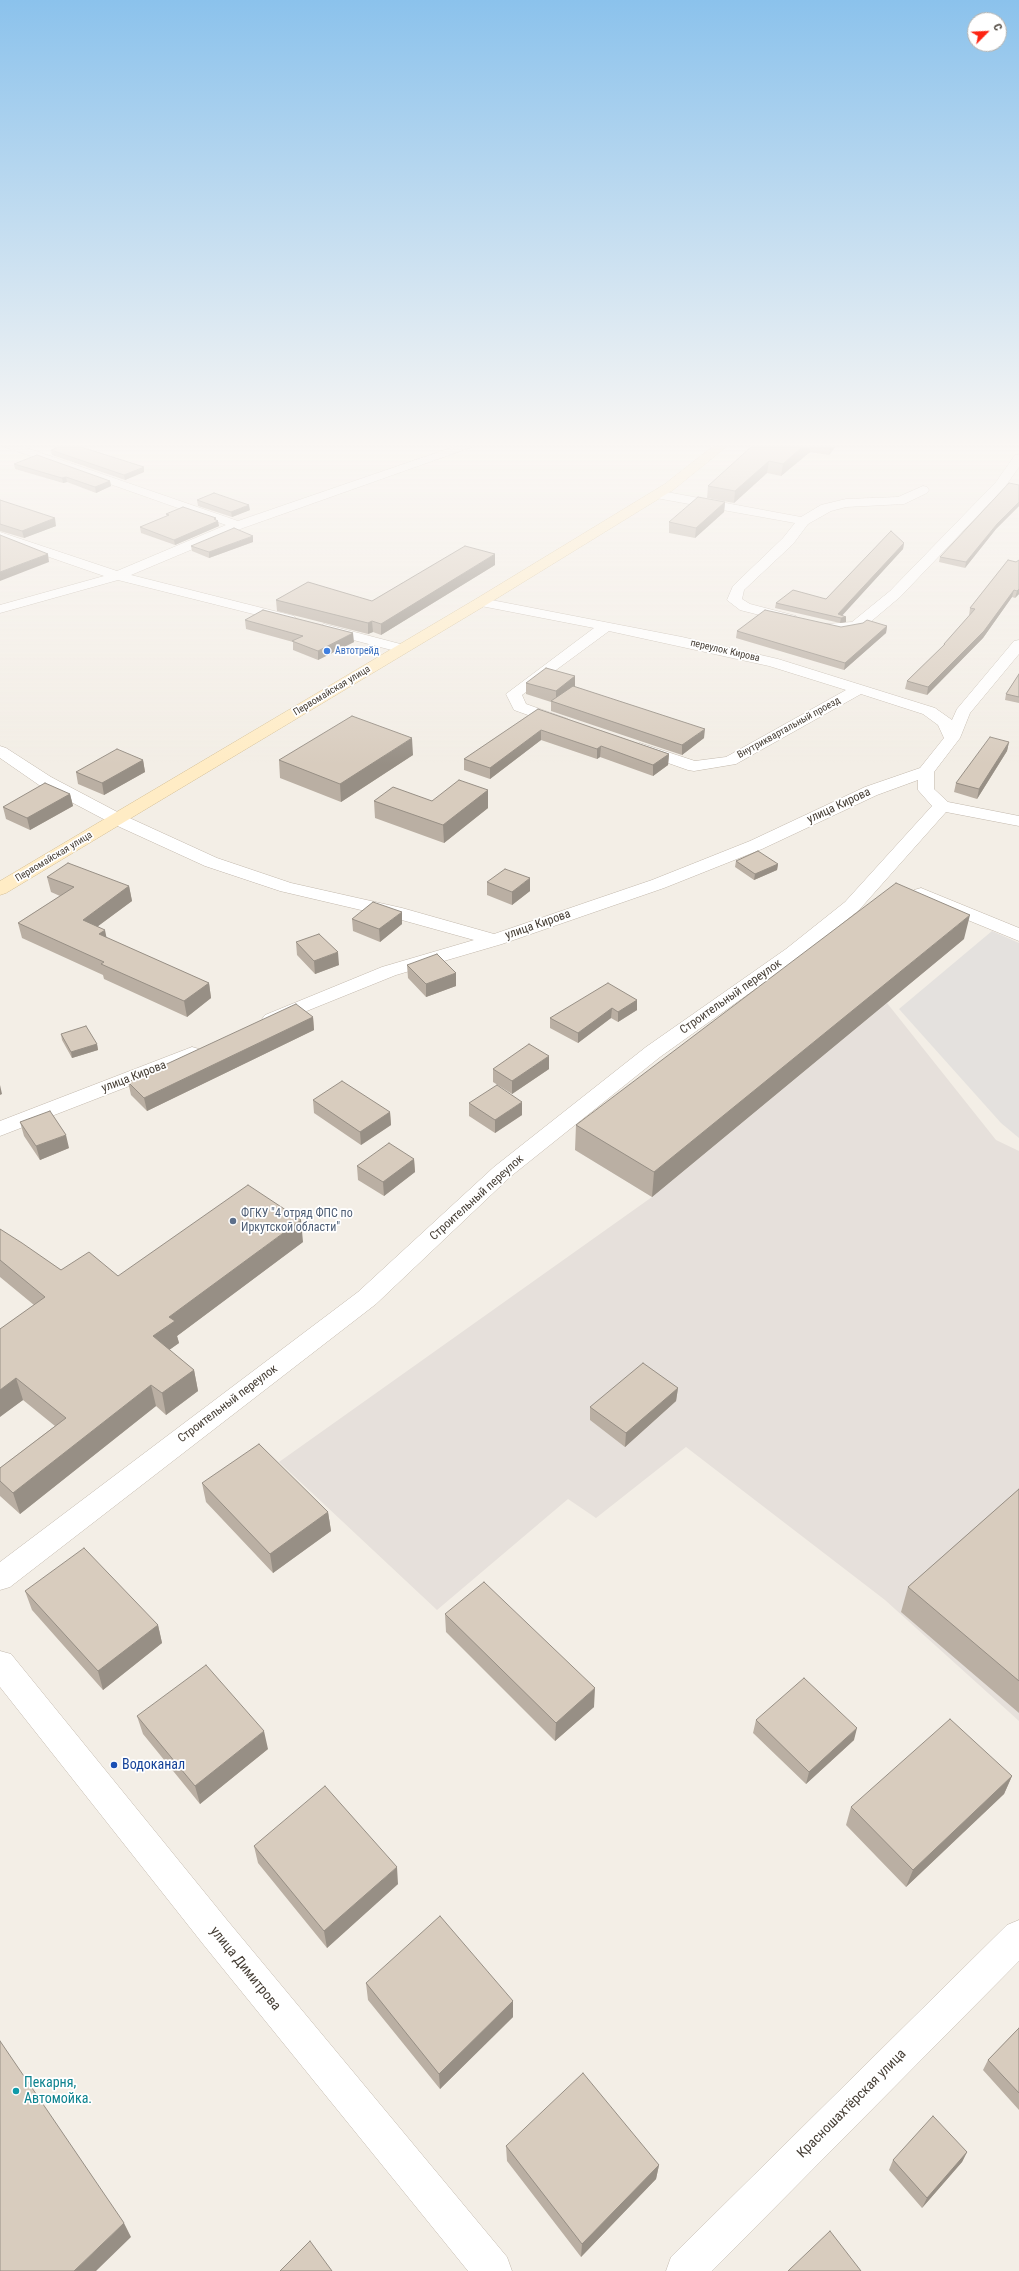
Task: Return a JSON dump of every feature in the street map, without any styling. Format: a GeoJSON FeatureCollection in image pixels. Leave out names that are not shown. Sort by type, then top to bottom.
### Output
{"type":"FeatureCollection","features":[{"type":"Feature","properties":{"kind":"main road","name":"Первомайская улица"},"geometry":{"type":"LineString","coordinates":[[0,890],[560,553]]}},
{"type":"Feature","properties":{"kind":"street"},"geometry":{"type":"LineString","coordinates":[[50,553],[118,576],[402,648]]}},
{"type":"Feature","properties":{"kind":"street"},"geometry":{"type":"LineString","coordinates":[[0,609],[118,576],[171,553]]}},
{"type":"Feature","properties":{"kind":"street"},"geometry":{"type":"LineString","coordinates":[[776,553],[738,589],[734,600],[745,607],[803,621]]}},
{"type":"Feature","properties":{"kind":"street"},"geometry":{"type":"LineString","coordinates":[[817,625],[840,629],[858,626],[895,594],[934,553]]}},
{"type":"Feature","properties":{"kind":"street","name":"переулок Кирова"},"geometry":{"type":"LineString","coordinates":[[481,602],[682,641],[773,662],[929,711],[945,722],[952,738]]}},
{"type":"Feature","properties":{"kind":"street"},"geometry":{"type":"LineString","coordinates":[[578,727],[520,707],[514,694],[605,627]]}},
{"type":"Feature","properties":{"kind":"street"},"geometry":{"type":"LineString","coordinates":[[1019,644],[963,712],[952,738],[926,772],[926,790],[942,806],[1019,821]]}},
{"type":"Feature","properties":{"kind":"street","name":"Внутриквартальный проезд"},"geometry":{"type":"LineString","coordinates":[[628,744],[694,766],[730,761],[858,689]]}},
{"type":"Feature","properties":{"kind":"street"},"geometry":{"type":"LineString","coordinates":[[0,751],[45,781],[117,820],[211,862],[286,887],[396,912],[495,940]]}},
{"type":"Feature","properties":{"kind":"street","name":"улица Кирова"},"geometry":{"type":"LineString","coordinates":[[253,1027],[389,971],[495,940],[658,884],[756,845],[871,791],[926,772]]}},
{"type":"Feature","properties":{"kind":"street","name":"Строительный переулок"},"geometry":{"type":"LineString","coordinates":[[0,1578],[367,1298],[502,1172],[654,1052],[793,953],[852,906],[893,883],[942,806]]}},
{"type":"Feature","properties":{"kind":"street"},"geometry":{"type":"LineString","coordinates":[[893,883],[1019,935]]}},
{"type":"Feature","properties":{"kind":"street","name":"улица Кирова"},"geometry":{"type":"LineString","coordinates":[[0,1130],[211,1046]]}},
{"type":"Feature","properties":{"kind":"street","name":"улица Димитрова"},"geometry":{"type":"LineString","coordinates":[[0,1664],[215,1932],[493,2271]]}},
{"type":"Feature","properties":{"kind":"street","name":"Красношахтёрская улица"},"geometry":{"type":"LineString","coordinates":[[685,2271],[1019,1937]]}},
{"type":"Feature","properties":{"kind":"shaded area"},"geometry":{"type":"Polygon","coordinates":[[[892,907],[964,939],[887,1003],[996,1140],[1019,1151],[1019,1721],[885,1600],[686,1447],[596,1518],[568,1499],[437,1610],[279,1462],[652,1197],[575,1150],[892,907]]]}},
{"type":"Feature","properties":{"kind":"shaded area"},"geometry":{"type":"Polygon","coordinates":[[[992,931],[1019,943],[1019,1138],[1001,1123],[899,1009],[992,931]]]}},
{"type":"Feature","properties":{"kind":"building"},"geometry":{"type":"Polygon","coordinates":[[[0,553],[48,554],[0,572],[0,553]]]}},
{"type":"Feature","properties":{"kind":"building"},"geometry":{"type":"Polygon","coordinates":[[[453,553],[495,554],[381,624],[372,621],[368,623],[276,600],[308,582],[372,601],[453,553]]]}},
{"type":"Feature","properties":{"kind":"building"},"geometry":{"type":"Polygon","coordinates":[[[870,553],[895,553],[838,614],[846,617],[841,618],[776,603],[793,590],[826,599],[870,553]]]}},
{"type":"Feature","properties":{"kind":"building"},"geometry":{"type":"Polygon","coordinates":[[[944,553],[973,553],[966,562],[940,557],[944,553]]]}},
{"type":"Feature","properties":{"kind":"building"},"geometry":{"type":"Polygon","coordinates":[[[1008,560],[1016,562],[1019,560],[1019,589],[1017,591],[1014,590],[984,631],[928,687],[907,681],[945,644],[975,609],[970,608],[1008,560]]]}},
{"type":"Feature","properties":{"kind":"building"},"geometry":{"type":"Polygon","coordinates":[[[263,610],[353,633],[318,651],[292,641],[303,636],[245,620],[263,610]]]}},
{"type":"Feature","properties":{"kind":"building"},"geometry":{"type":"Polygon","coordinates":[[[765,610],[841,627],[863,623],[867,620],[887,626],[845,663],[737,631],[765,610]]]}},
{"type":"Feature","properties":{"kind":"building"},"geometry":{"type":"Polygon","coordinates":[[[546,668],[575,676],[556,691],[526,683],[546,668]]]}},
{"type":"Feature","properties":{"kind":"building"},"geometry":{"type":"Polygon","coordinates":[[[1019,674],[1019,697],[1006,694],[1019,674]]]}},
{"type":"Feature","properties":{"kind":"building"},"geometry":{"type":"Polygon","coordinates":[[[573,686],[705,729],[682,745],[551,701],[573,686]]]}},
{"type":"Feature","properties":{"kind":"building"},"geometry":{"type":"Polygon","coordinates":[[[538,709],[669,754],[653,765],[601,746],[597,749],[541,730],[490,768],[464,759],[538,709]]]}},
{"type":"Feature","properties":{"kind":"building"},"geometry":{"type":"Polygon","coordinates":[[[352,716],[412,738],[340,784],[279,760],[352,716]]]}},
{"type":"Feature","properties":{"kind":"building"},"geometry":{"type":"Polygon","coordinates":[[[990,737],[1009,742],[979,789],[956,783],[990,737]]]}},
{"type":"Feature","properties":{"kind":"building"},"geometry":{"type":"Polygon","coordinates":[[[117,749],[143,760],[102,783],[76,772],[117,749]]]}},
{"type":"Feature","properties":{"kind":"building"},"geometry":{"type":"Polygon","coordinates":[[[459,780],[488,790],[443,825],[374,801],[393,787],[432,801],[459,780]]]}},
{"type":"Feature","properties":{"kind":"building"},"geometry":{"type":"Polygon","coordinates":[[[45,783],[70,794],[27,818],[3,807],[45,783]]]}},
{"type":"Feature","properties":{"kind":"building"},"geometry":{"type":"Polygon","coordinates":[[[758,851],[778,864],[755,874],[736,861],[758,851]]]}},
{"type":"Feature","properties":{"kind":"building"},"geometry":{"type":"Polygon","coordinates":[[[68,863],[129,886],[83,920],[105,930],[99,934],[209,983],[184,1001],[101,964],[104,962],[18,923],[74,887],[47,877],[68,863]]]}},
{"type":"Feature","properties":{"kind":"building"},"geometry":{"type":"Polygon","coordinates":[[[505,869],[530,878],[512,892],[487,882],[505,869]]]}},
{"type":"Feature","properties":{"kind":"building"},"geometry":{"type":"Polygon","coordinates":[[[896,883],[970,915],[654,1172],[576,1125],[896,883]]]}},
{"type":"Feature","properties":{"kind":"building"},"geometry":{"type":"Polygon","coordinates":[[[373,902],[402,912],[379,929],[352,919],[373,902]]]}},
{"type":"Feature","properties":{"kind":"building"},"geometry":{"type":"Polygon","coordinates":[[[319,934],[338,952],[314,961],[296,942],[319,934]]]}},
{"type":"Feature","properties":{"kind":"building"},"geometry":{"type":"Polygon","coordinates":[[[437,954],[456,973],[426,984],[407,965],[437,954]]]}},
{"type":"Feature","properties":{"kind":"building"},"geometry":{"type":"Polygon","coordinates":[[[608,983],[637,1000],[618,1012],[612,1008],[578,1033],[550,1018],[608,983]]]}},
{"type":"Feature","properties":{"kind":"building"},"geometry":{"type":"Polygon","coordinates":[[[296,1004],[313,1017],[144,1098],[128,1082],[296,1004]]]}},
{"type":"Feature","properties":{"kind":"building"},"geometry":{"type":"Polygon","coordinates":[[[86,1026],[97,1044],[71,1052],[61,1034],[86,1026]]]}},
{"type":"Feature","properties":{"kind":"building"},"geometry":{"type":"Polygon","coordinates":[[[529,1044],[549,1056],[512,1081],[493,1069],[529,1044]]]}},
{"type":"Feature","properties":{"kind":"building"},"geometry":{"type":"Polygon","coordinates":[[[342,1081],[390,1112],[360,1132],[313,1100],[342,1081]]]}},
{"type":"Feature","properties":{"kind":"building"},"geometry":{"type":"Polygon","coordinates":[[[497,1085],[522,1102],[495,1120],[469,1103],[497,1085]]]}},
{"type":"Feature","properties":{"kind":"building"},"geometry":{"type":"Polygon","coordinates":[[[50,1111],[66,1135],[36,1146],[20,1122],[50,1111]]]}},
{"type":"Feature","properties":{"kind":"building"},"geometry":{"type":"Polygon","coordinates":[[[389,1143],[414,1159],[383,1182],[357,1166],[389,1143]]]}},
{"type":"Feature","properties":{"kind":"building"},"geometry":{"type":"Polygon","coordinates":[[[248,1185],[301,1220],[169,1317],[175,1321],[153,1336],[194,1370],[162,1393],[151,1385],[13,1493],[0,1481],[0,1468],[66,1418],[16,1378],[0,1390],[0,1329],[45,1297],[0,1260],[0,1229],[61,1270],[89,1252],[118,1276],[248,1185]]]}},
{"type":"Feature","properties":{"kind":"building"},"geometry":{"type":"Polygon","coordinates":[[[643,1363],[678,1388],[626,1433],[590,1407],[643,1363]]]}},
{"type":"Feature","properties":{"kind":"building"},"geometry":{"type":"Polygon","coordinates":[[[259,1444],[328,1512],[270,1554],[202,1483],[259,1444]]]}},
{"type":"Feature","properties":{"kind":"building"},"geometry":{"type":"Polygon","coordinates":[[[1019,1489],[1019,1681],[908,1587],[1019,1489]]]}},
{"type":"Feature","properties":{"kind":"building"},"geometry":{"type":"Polygon","coordinates":[[[84,1548],[158,1625],[98,1671],[25,1591],[84,1548]]]}},
{"type":"Feature","properties":{"kind":"building"},"geometry":{"type":"Polygon","coordinates":[[[484,1582],[595,1688],[556,1723],[445,1614],[484,1582]]]}},
{"type":"Feature","properties":{"kind":"building"},"geometry":{"type":"Polygon","coordinates":[[[206,1665],[264,1731],[195,1786],[137,1716],[206,1665]]]}},
{"type":"Feature","properties":{"kind":"building"},"geometry":{"type":"Polygon","coordinates":[[[804,1678],[857,1728],[809,1772],[756,1720],[804,1678]]]}},
{"type":"Feature","properties":{"kind":"building"},"geometry":{"type":"Polygon","coordinates":[[[950,1719],[1012,1776],[913,1870],[851,1807],[950,1719]]]}},
{"type":"Feature","properties":{"kind":"building"},"geometry":{"type":"Polygon","coordinates":[[[325,1786],[397,1867],[324,1931],[254,1846],[325,1786]]]}},
{"type":"Feature","properties":{"kind":"building"},"geometry":{"type":"Polygon","coordinates":[[[440,1916],[513,2001],[439,2074],[366,1983],[440,1916]]]}},
{"type":"Feature","properties":{"kind":"building"},"geometry":{"type":"Polygon","coordinates":[[[1019,2028],[1019,2093],[988,2060],[1019,2028]]]}},
{"type":"Feature","properties":{"kind":"building"},"geometry":{"type":"Polygon","coordinates":[[[0,2041],[124,2223],[74,2271],[0,2271],[0,2041]]]}},
{"type":"Feature","properties":{"kind":"building"},"geometry":{"type":"Polygon","coordinates":[[[583,2073],[659,2165],[582,2244],[506,2146],[583,2073]]]}},
{"type":"Feature","properties":{"kind":"building"},"geometry":{"type":"Polygon","coordinates":[[[933,2116],[967,2152],[927,2198],[893,2160],[933,2116]]]}},
{"type":"Feature","properties":{"kind":"building"},"geometry":{"type":"Polygon","coordinates":[[[830,2231],[861,2271],[788,2271],[830,2231]]]}},
{"type":"Feature","properties":{"kind":"building"},"geometry":{"type":"Polygon","coordinates":[[[310,2241],[332,2271],[280,2271],[310,2241]]]}},
{"type":"Feature","properties":{"kind":"place","name":"Автотрейд"},"geometry":{"type":"Point","coordinates":[327,651]}},
{"type":"Feature","properties":{"kind":"place","name":"ФГКУ \"4 отряд ФПС по Иркутской области\""},"geometry":{"type":"Point","coordinates":[233,1221]}},
{"type":"Feature","properties":{"kind":"place","name":"Водоканал"},"geometry":{"type":"Point","coordinates":[114,1765]}},
{"type":"Feature","properties":{"kind":"place","name":"Пекарня, Автомойка."},"geometry":{"type":"Point","coordinates":[16,2091]}}]}
